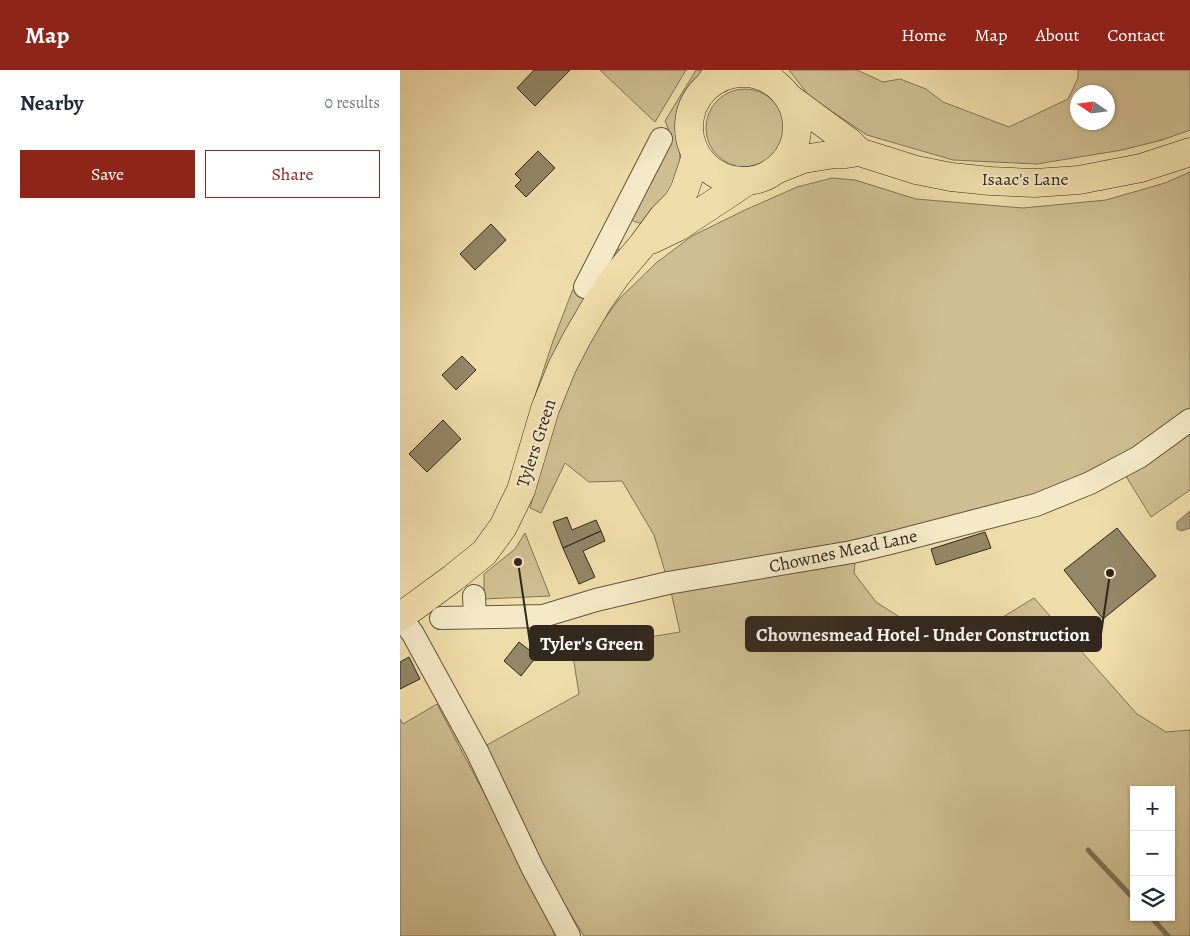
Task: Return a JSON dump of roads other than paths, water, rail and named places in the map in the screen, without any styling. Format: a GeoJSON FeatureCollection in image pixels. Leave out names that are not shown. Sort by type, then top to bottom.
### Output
{"type":"FeatureCollection","features":[{"type":"Feature","properties":{"kind":"highway"},"geometry":{"type":"LineString","coordinates":[[739,73],[755,74],[776,82],[795,111],[797,127],[795,142],[788,157],[778,169],[768,175],[746,182],[731,180],[718,176],[696,156],[690,141],[688,125],[691,109],[699,95],[714,77],[739,73]]}},
{"type":"Feature","properties":{"kind":"highway","name":"Isaac's Lane"},"geometry":{"type":"LineString","coordinates":[[776,82],[859,152]]}},
{"type":"Feature","properties":{"kind":"highway","name":"Isaac's Lane"},"geometry":{"type":"LineString","coordinates":[[778,169],[803,159],[859,152],[916,170],[951,177],[1035,183],[1079,180],[1141,168],[1190,152]]}},
{"type":"Feature","properties":{"kind":"highway","name":"Tylers Green"},"geometry":{"type":"LineString","coordinates":[[400,617],[484,553],[503,527],[521,490],[541,420],[562,367],[598,302],[616,276],[682,195],[696,156]]}},
{"type":"Feature","properties":{"kind":"highway","name":"Tylers Green"},"geometry":{"type":"LineString","coordinates":[[643,244],[678,227],[746,182]]}},
{"type":"Feature","properties":{"kind":"street"},"geometry":{"type":"LineString","coordinates":[[585,287],[661,139]]}},
{"type":"Feature","properties":{"kind":"street"},"geometry":{"type":"LineString","coordinates":[[618,220],[643,244]]}},
{"type":"Feature","properties":{"kind":"street","name":"Chownes Mead Lane"},"geometry":{"type":"LineString","coordinates":[[441,618],[474,606],[543,616],[596,600],[668,583],[852,552],[1036,505],[1090,483],[1139,458],[1190,420]]}},
{"type":"Feature","properties":{"kind":"street"},"geometry":{"type":"LineString","coordinates":[[400,617],[413,634],[477,751],[533,869],[569,936]]}},
{"type":"Feature","properties":{"kind":"waterway"},"geometry":{"type":"LineString","coordinates":[[1088,850],[1130,895]]}},
{"type":"Feature","properties":{"kind":"waterway"},"geometry":{"type":"LineString","coordinates":[[1155,921],[1168,936]]}},
{"type":"Feature","properties":{"kind":"place","name":"Tyler's Green"},"geometry":{"type":"Point","coordinates":[518,562]}},
{"type":"Feature","properties":{"kind":"place","name":"Chownesmead Hotel - Under Construction"},"geometry":{"type":"Point","coordinates":[1110,573]}}]}
